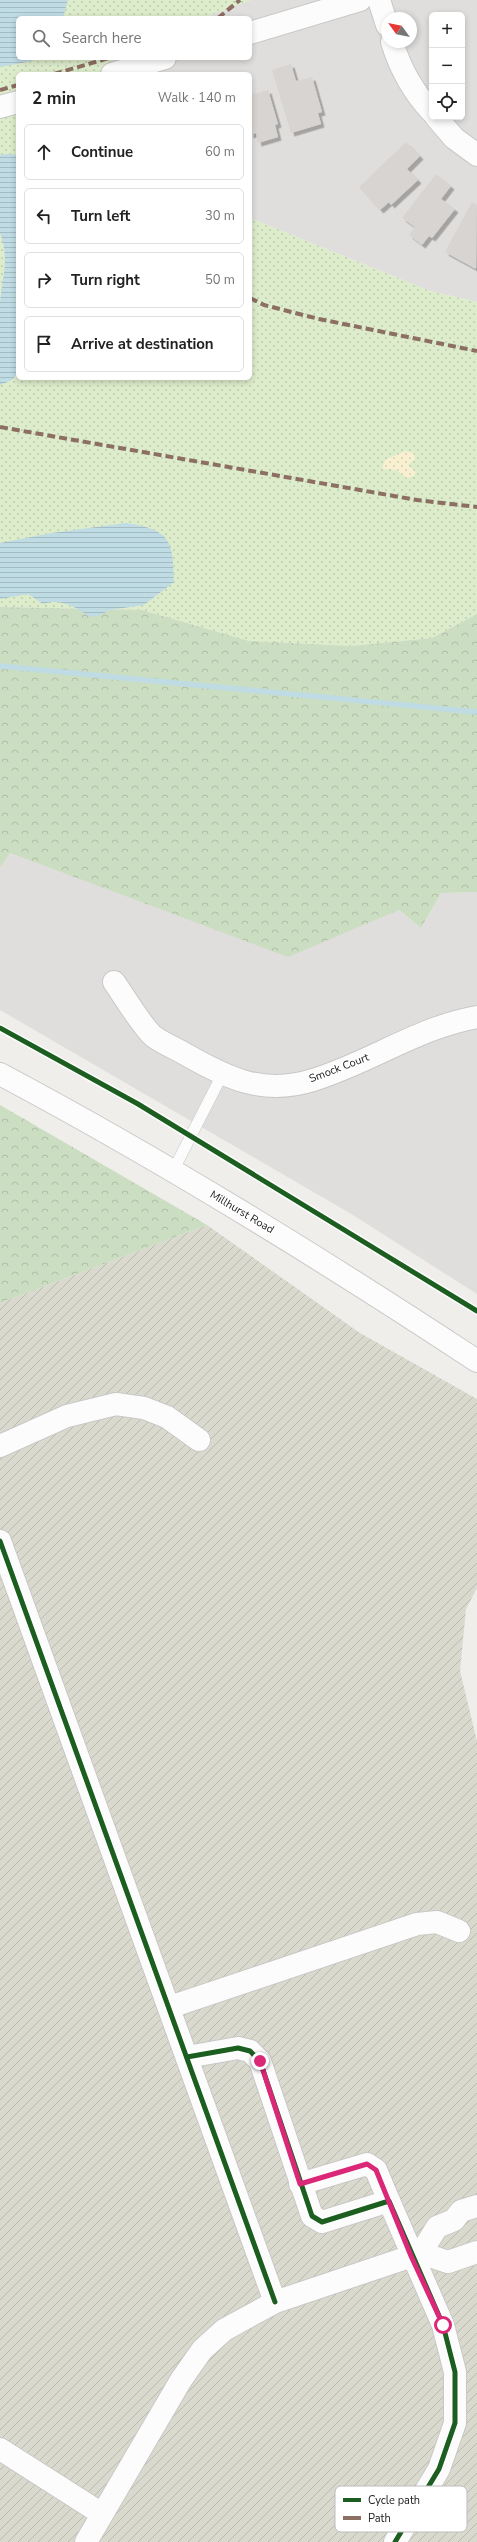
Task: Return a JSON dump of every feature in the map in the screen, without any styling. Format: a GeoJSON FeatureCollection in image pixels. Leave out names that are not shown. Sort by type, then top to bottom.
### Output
{"type":"FeatureCollection","features":[{"type":"Feature","properties":{"kind":"street"},"geometry":{"type":"LineString","coordinates":[[252,32],[360,0]]}},
{"type":"Feature","properties":{"kind":"street"},"geometry":{"type":"LineString","coordinates":[[380,0],[383,12]]}},
{"type":"Feature","properties":{"kind":"street"},"geometry":{"type":"LineString","coordinates":[[394,48],[396,55],[419,98],[429,109]]}},
{"type":"Feature","properties":{"kind":"street"},"geometry":{"type":"LineString","coordinates":[[119,72],[159,60]]}},
{"type":"Feature","properties":{"kind":"street"},"geometry":{"type":"LineString","coordinates":[[0,107],[16,103]]}},
{"type":"Feature","properties":{"kind":"street"},"geometry":{"type":"LineString","coordinates":[[439,120],[454,138],[477,156]]}},
{"type":"Feature","properties":{"kind":"street","name":"Smock Court"},"geometry":{"type":"LineString","coordinates":[[114,982],[153,1036],[222,1075],[243,1083],[272,1087],[313,1080],[422,1034],[463,1020],[477,1018]]}},
{"type":"Feature","properties":{"kind":"street","name":"Millhurst Road"},"geometry":{"type":"LineString","coordinates":[[0,1074],[173,1170],[314,1256],[477,1361]]}},
{"type":"Feature","properties":{"kind":"street"},"geometry":{"type":"LineString","coordinates":[[0,1446],[67,1416],[116,1404],[144,1408],[167,1417],[199,1440]]}},
{"type":"Feature","properties":{"kind":"street"},"geometry":{"type":"LineString","coordinates":[[0,1541],[170,2007],[275,2302]]}},
{"type":"Feature","properties":{"kind":"street"},"geometry":{"type":"LineString","coordinates":[[170,2007],[417,1924],[437,1922],[459,1932]]}},
{"type":"Feature","properties":{"kind":"street"},"geometry":{"type":"LineString","coordinates":[[187,2057],[238,2048],[250,2051],[260,2061],[312,2216],[322,2222],[389,2201]]}},
{"type":"Feature","properties":{"kind":"street"},"geometry":{"type":"LineString","coordinates":[[300,2184],[367,2164],[376,2170],[389,2201],[416,2255],[443,2325],[455,2372],[455,2423],[439,2469],[429,2486]]}},
{"type":"Feature","properties":{"kind":"street"},"geometry":{"type":"LineString","coordinates":[[416,2255],[436,2228],[454,2220],[461,2211],[477,2206]]}},
{"type":"Feature","properties":{"kind":"street"},"geometry":{"type":"LineString","coordinates":[[454,2220],[465,2224],[477,2220]]}},
{"type":"Feature","properties":{"kind":"street"},"geometry":{"type":"LineString","coordinates":[[86,2542],[181,2380],[202,2350],[224,2330],[275,2302],[416,2255],[448,2262],[477,2252]]}},
{"type":"Feature","properties":{"kind":"street"},"geometry":{"type":"LineString","coordinates":[[0,2449],[102,2514]]}},
{"type":"Feature","properties":{"kind":"street"},"geometry":{"type":"LineString","coordinates":[[395,2542],[401,2532]]}},
{"type":"Feature","properties":{"kind":"lane"},"geometry":{"type":"LineString","coordinates":[[173,1170],[222,1075]]}},
{"type":"Feature","properties":{"kind":"shaded area"},"geometry":{"type":"Polygon","coordinates":[[[251,0],[477,0],[477,302],[430,291],[252,219],[252,72],[155,72],[152,60],[252,60],[252,16],[209,16],[251,0]]]}},
{"type":"Feature","properties":{"kind":"shaded area"},"geometry":{"type":"Polygon","coordinates":[[[10,853],[288,956],[399,910],[421,928],[441,893],[477,892],[477,1294],[353,1215],[0,1010],[0,868],[10,853]]]}},
{"type":"Feature","properties":{"kind":"shaded area"},"geometry":{"type":"Polygon","coordinates":[[[207,1225],[360,1333],[477,1399],[477,1588],[466,1609],[460,1671],[477,1741],[477,2542],[0,2542],[0,1303],[207,1225]]]}},
{"type":"Feature","properties":{"kind":"green space"},"geometry":{"type":"Polygon","coordinates":[[[0,0],[251,0],[209,16],[16,16],[16,60],[152,60],[155,72],[16,72],[16,380],[252,380],[252,219],[430,291],[477,302],[477,614],[432,638],[351,646],[249,641],[142,610],[0,607],[0,0]]]}},
{"type":"Feature","properties":{"kind":"green space"},"geometry":{"type":"Polygon","coordinates":[[[0,607],[142,610],[249,641],[351,646],[432,638],[477,614],[477,892],[441,893],[421,928],[399,910],[288,957],[10,853],[0,868],[0,607]]]}},
{"type":"Feature","properties":{"kind":"green space"},"geometry":{"type":"Polygon","coordinates":[[[0,1105],[207,1225],[0,1303],[0,1105]]]}},
{"type":"Feature","properties":{"kind":"sand"},"geometry":{"type":"Polygon","coordinates":[[[405,451],[414,453],[415,459],[408,465],[416,472],[414,476],[407,478],[396,470],[382,469],[385,460],[405,451]]]}},
{"type":"Feature","properties":{"kind":"water"},"geometry":{"type":"Polygon","coordinates":[[[0,0],[68,0],[64,16],[16,16],[16,60],[33,60],[0,67],[0,0]]]}},
{"type":"Feature","properties":{"kind":"water"},"geometry":{"type":"Polygon","coordinates":[[[0,155],[16,155],[16,375],[12,380],[0,385],[0,304],[5,260],[0,233],[0,155]]]}},
{"type":"Feature","properties":{"kind":"water"},"geometry":{"type":"Polygon","coordinates":[[[126,523],[152,529],[161,534],[166,539],[170,547],[172,556],[174,582],[144,605],[109,610],[101,615],[90,617],[68,604],[50,602],[43,604],[28,594],[0,599],[0,543],[52,533],[126,523]]]}},
{"type":"Feature","properties":{"kind":"building"},"geometry":{"type":"Polygon","coordinates":[[[291,64],[296,81],[312,77],[322,112],[318,113],[321,124],[291,133],[272,70],[291,64]]]}},
{"type":"Feature","properties":{"kind":"building"},"geometry":{"type":"Polygon","coordinates":[[[268,90],[278,124],[275,125],[278,137],[258,143],[256,133],[252,134],[252,95],[268,90]]]}},
{"type":"Feature","properties":{"kind":"building"},"geometry":{"type":"Polygon","coordinates":[[[406,142],[420,156],[407,169],[418,180],[391,205],[389,202],[380,210],[359,187],[406,142]]]}},
{"type":"Feature","properties":{"kind":"building"},"geometry":{"type":"Polygon","coordinates":[[[436,174],[451,186],[441,199],[455,209],[432,238],[429,236],[422,245],[409,235],[415,227],[402,218],[436,174]]]}},
{"type":"Feature","properties":{"kind":"building"},"geometry":{"type":"Polygon","coordinates":[[[472,202],[477,205],[476,269],[445,252],[472,202]]]}},
{"type":"Feature","properties":{"kind":"waterway"},"geometry":{"type":"LineString","coordinates":[[0,666],[477,712]]}},
{"type":"Feature","properties":{"kind":"marked path"},"geometry":{"type":"LineString","coordinates":[[220,16],[240,0]]}},
{"type":"Feature","properties":{"kind":"marked path"},"geometry":{"type":"LineString","coordinates":[[61,72],[102,60]]}},
{"type":"Feature","properties":{"kind":"marked path"},"geometry":{"type":"LineString","coordinates":[[0,90],[16,86]]}},
{"type":"Feature","properties":{"kind":"marked path"},"geometry":{"type":"LineString","coordinates":[[252,299],[264,305],[319,319],[477,351]]}},
{"type":"Feature","properties":{"kind":"marked path"},"geometry":{"type":"LineString","coordinates":[[0,427],[417,500],[477,507]]}},
{"type":"Feature","properties":{"kind":"cycle path"},"geometry":{"type":"LineString","coordinates":[[0,1028],[138,1104],[477,1311]]}},
{"type":"Feature","properties":{"kind":"cycle path"},"geometry":{"type":"LineString","coordinates":[[0,1541],[275,2302]]}},
{"type":"Feature","properties":{"kind":"cycle path"},"geometry":{"type":"LineString","coordinates":[[187,2057],[238,2048],[250,2051],[260,2061],[312,2216],[322,2222],[389,2201],[443,2325],[455,2372],[455,2423],[439,2469],[429,2486]]}},
{"type":"Feature","properties":{"kind":"cycle path"},"geometry":{"type":"LineString","coordinates":[[395,2542],[401,2532]]}},
{"type":"Feature","properties":{"kind":"route"},"geometry":{"type":"LineString","coordinates":[[260,2061],[300,2184],[367,2164],[372,2166],[376,2170],[411,2256],[443,2325]]}}]}
